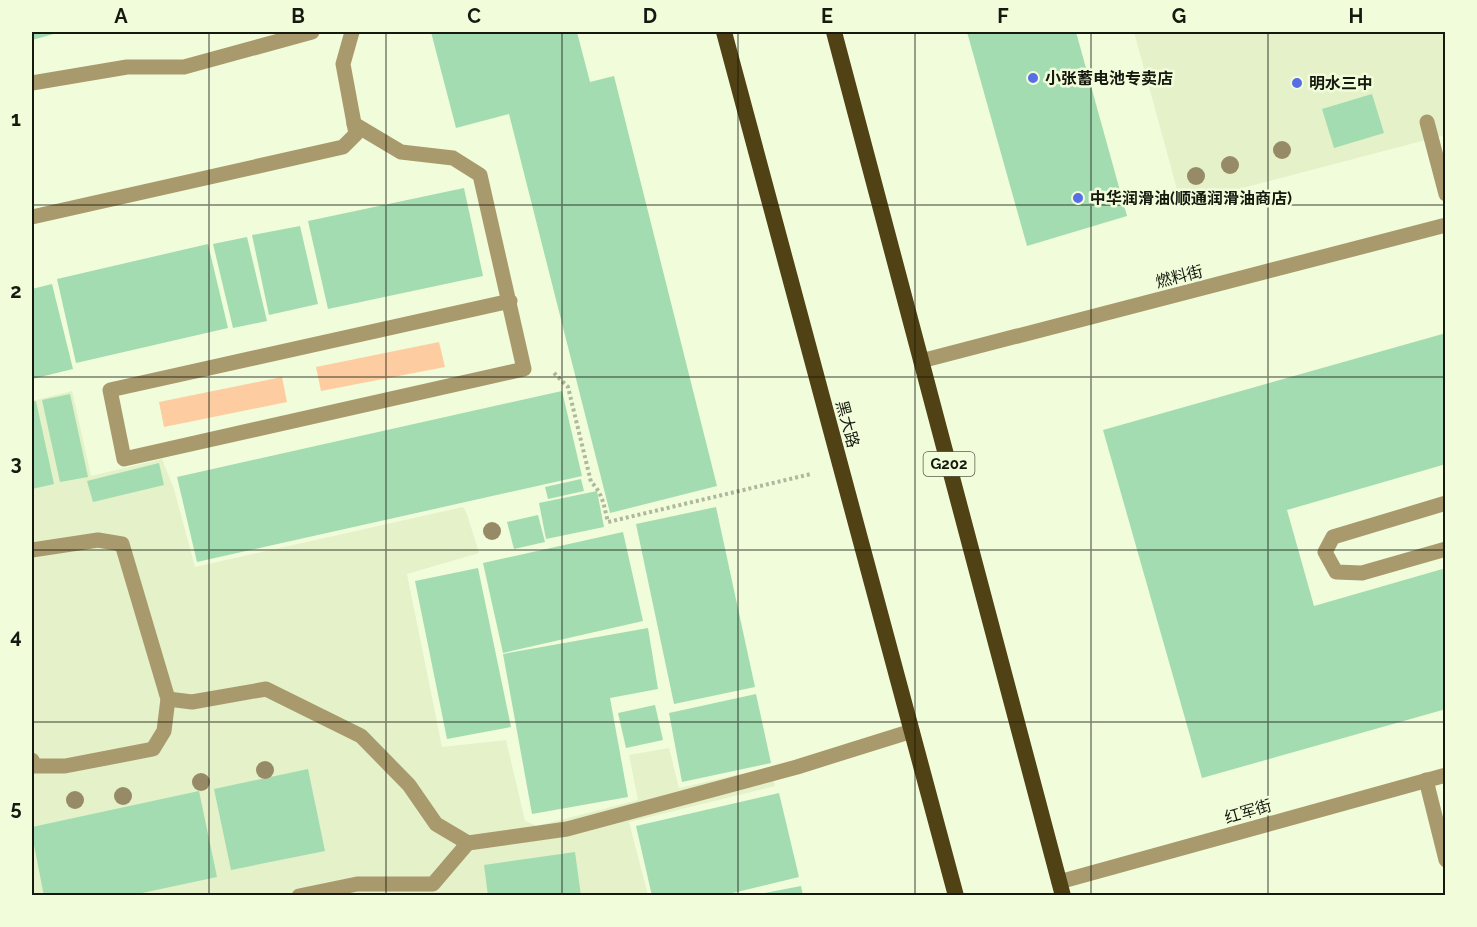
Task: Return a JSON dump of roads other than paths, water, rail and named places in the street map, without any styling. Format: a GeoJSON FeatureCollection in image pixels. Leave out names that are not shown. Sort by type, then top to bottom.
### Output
{"type":"FeatureCollection","features":[{"type":"Feature","properties":{"kind":"highway","name":"黑大路"},"geometry":{"type":"LineString","coordinates":[[724,32],[956,896]]}},
{"type":"Feature","properties":{"kind":"highway","name":"G202"},"geometry":{"type":"LineString","coordinates":[[834,32],[1061,889]]}},
{"type":"Feature","properties":{"kind":"street"},"geometry":{"type":"LineString","coordinates":[[32,83],[127,67],[184,67],[312,32]]}},
{"type":"Feature","properties":{"kind":"street"},"geometry":{"type":"LineString","coordinates":[[32,217],[343,147],[356,134],[343,64],[352,32]]}},
{"type":"Feature","properties":{"kind":"street"},"geometry":{"type":"LineString","coordinates":[[1427,122],[1446,194]]}},
{"type":"Feature","properties":{"kind":"street"},"geometry":{"type":"LineString","coordinates":[[354,124],[401,152],[453,158],[480,175],[510,301],[524,369],[124,459],[110,390],[510,301]]}},
{"type":"Feature","properties":{"kind":"street","name":"燃料街"},"geometry":{"type":"LineString","coordinates":[[921,361],[1446,225]]}},
{"type":"Feature","properties":{"kind":"street"},"geometry":{"type":"LineString","coordinates":[[1446,503],[1332,537],[1325,552],[1335,572],[1362,573],[1446,549]]}},
{"type":"Feature","properties":{"kind":"street"},"geometry":{"type":"LineString","coordinates":[[32,550],[98,540],[122,544],[168,699],[164,731],[153,749],[65,766],[35,766],[32,760]]}},
{"type":"Feature","properties":{"kind":"street"},"geometry":{"type":"LineString","coordinates":[[168,699],[192,702],[266,689],[361,736],[409,785],[436,824],[468,843],[567,829],[797,767],[912,731]]}},
{"type":"Feature","properties":{"kind":"street","name":"红军街"},"geometry":{"type":"LineString","coordinates":[[1061,889],[1446,775]]}},
{"type":"Feature","properties":{"kind":"street"},"geometry":{"type":"LineString","coordinates":[[1426,780],[1446,860]]}},
{"type":"Feature","properties":{"kind":"street"},"geometry":{"type":"LineString","coordinates":[[299,896],[357,884],[435,890],[468,843]]}},
{"type":"Feature","properties":{"kind":"place","name":"小张蓄电池专卖店"},"geometry":{"type":"Point","coordinates":[1033,78]}},
{"type":"Feature","properties":{"kind":"place","name":"明水三中"},"geometry":{"type":"Point","coordinates":[1297,83]}},
{"type":"Feature","properties":{"kind":"place","name":"中华润滑油(顺通润滑油商店)"},"geometry":{"type":"Point","coordinates":[1078,198]}}]}
